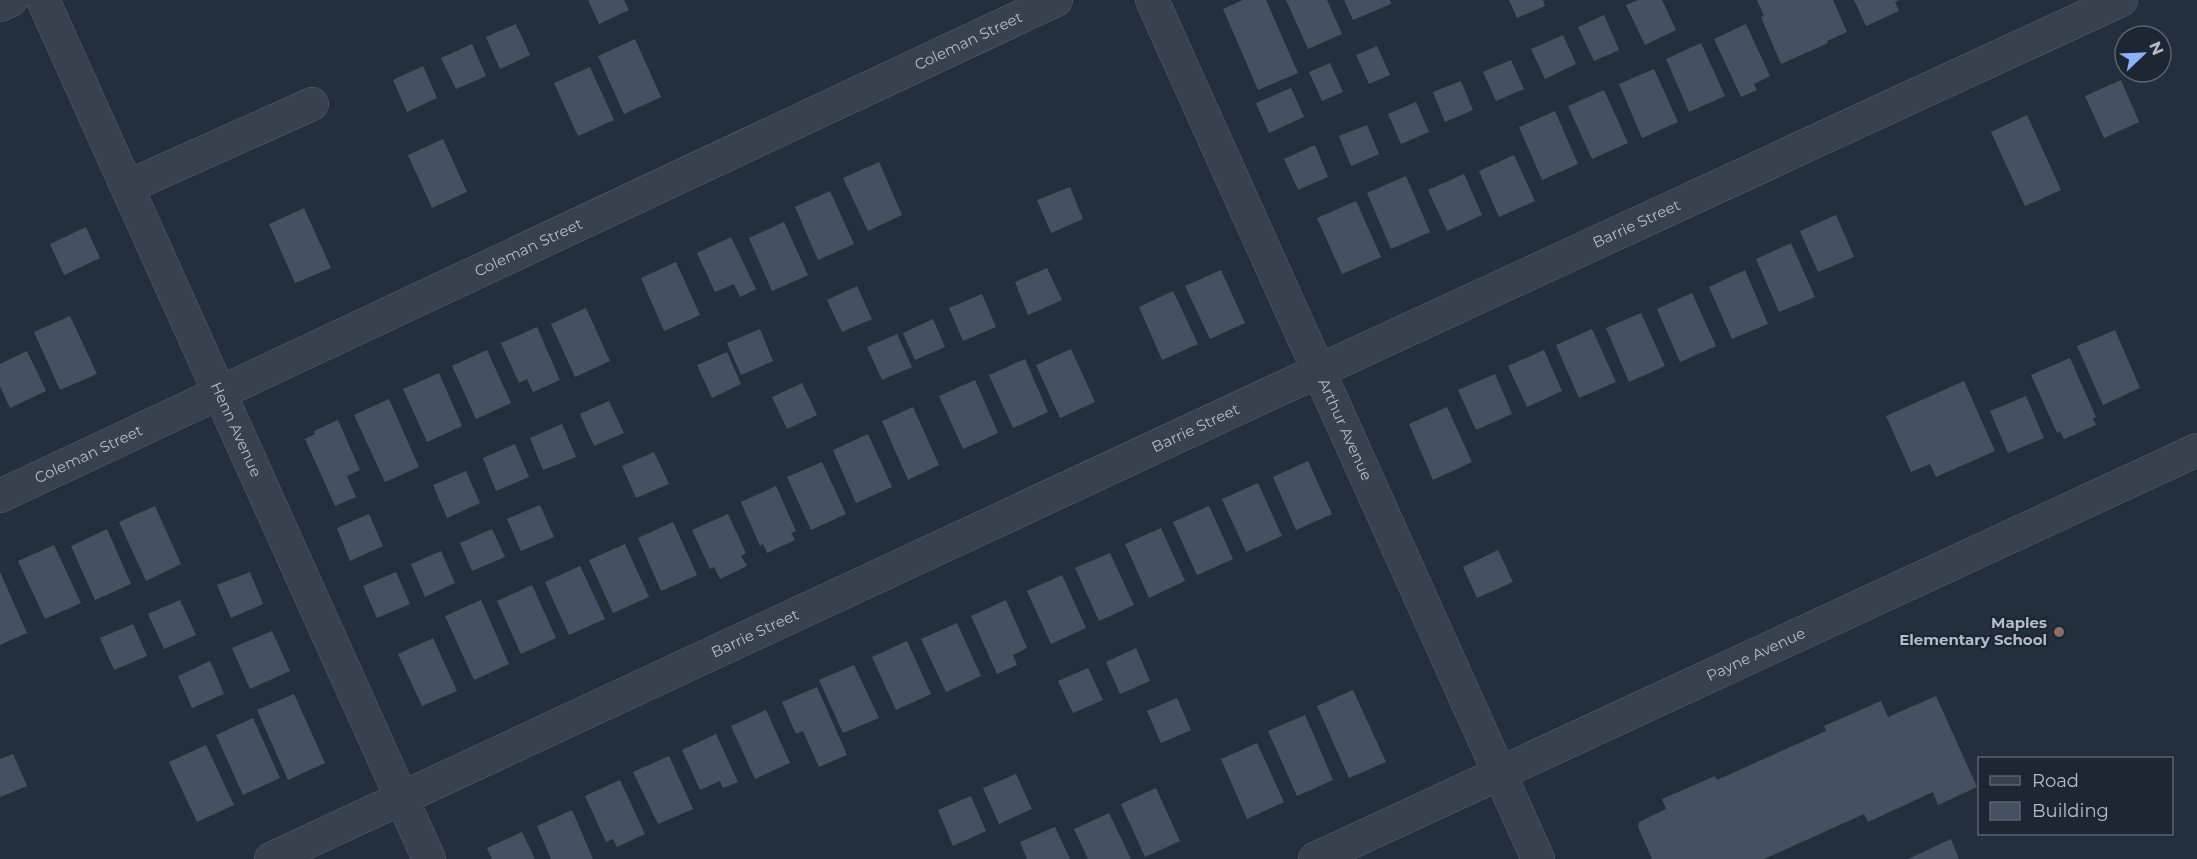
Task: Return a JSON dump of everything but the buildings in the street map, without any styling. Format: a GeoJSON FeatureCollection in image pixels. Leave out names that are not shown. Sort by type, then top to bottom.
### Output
{"type":"FeatureCollection","features":[{"type":"Feature","properties":{"kind":"street"},"geometry":{"type":"LineString","coordinates":[[0,5],[11,0]]}},
{"type":"Feature","properties":{"kind":"street","name":"Henn Avenue"},"geometry":{"type":"LineString","coordinates":[[43,0],[400,799],[429,859]]}},
{"type":"Feature","properties":{"kind":"street","name":"Coleman Street"},"geometry":{"type":"LineString","coordinates":[[0,496],[220,395],[1056,0]]}},
{"type":"Feature","properties":{"kind":"street","name":"Arthur Avenue"},"geometry":{"type":"LineString","coordinates":[[1152,0],[1538,859]]}},
{"type":"Feature","properties":{"kind":"street","name":"Barrie Street"},"geometry":{"type":"LineString","coordinates":[[271,859],[2121,0]]}},
{"type":"Feature","properties":{"kind":"street"},"geometry":{"type":"LineString","coordinates":[[127,187],[312,104]]}},
{"type":"Feature","properties":{"kind":"street","name":"Payne Avenue"},"geometry":{"type":"LineString","coordinates":[[1315,859],[2197,450]]}},
{"type":"Feature","properties":{"kind":"place","name":"Maples Elementary School"},"geometry":{"type":"Point","coordinates":[2059,632]}}]}
